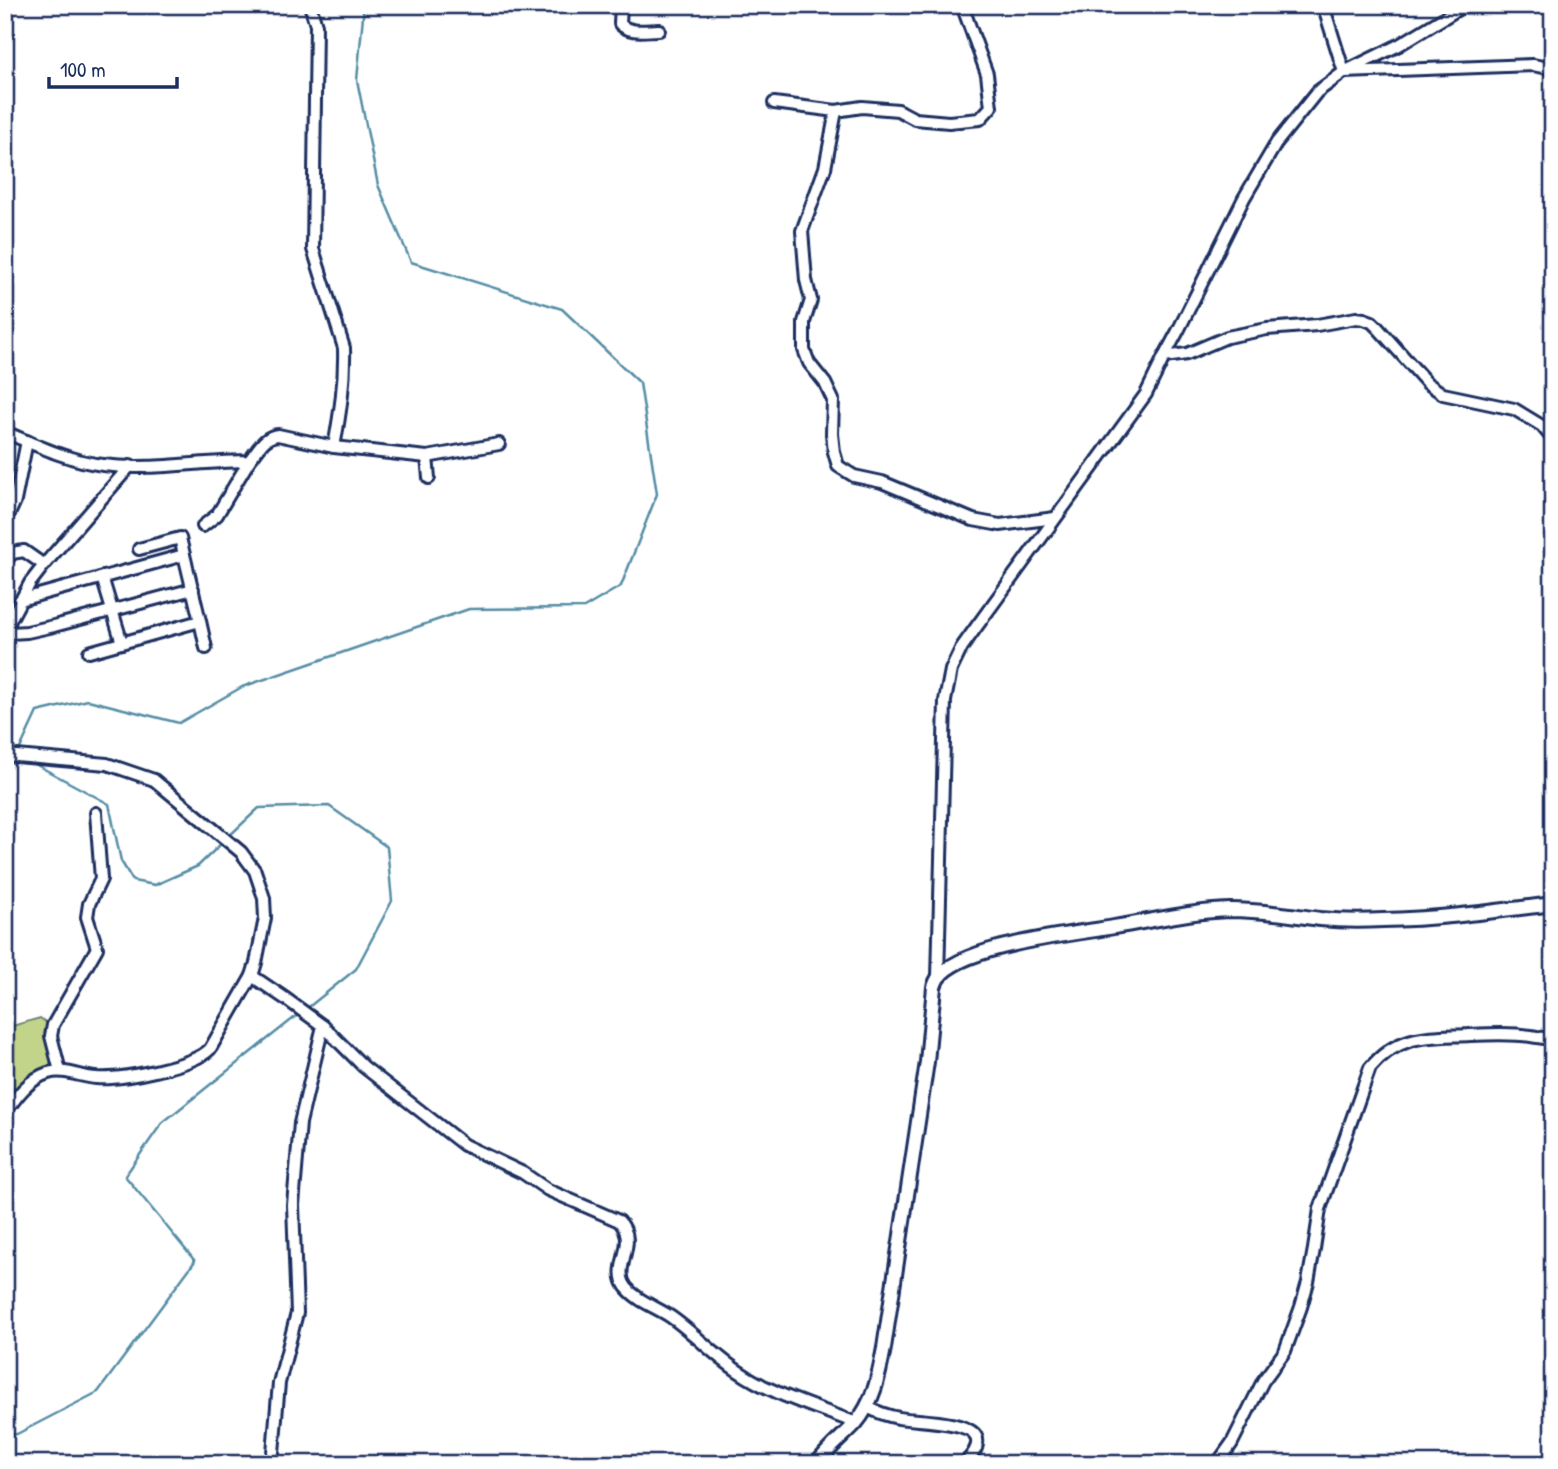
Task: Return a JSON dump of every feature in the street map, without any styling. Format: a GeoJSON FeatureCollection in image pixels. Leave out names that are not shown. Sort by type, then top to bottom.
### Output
{"type":"FeatureCollection","features":[{"type":"Feature","properties":{"kind":"street"},"geometry":{"type":"LineString","coordinates":[[310,5],[317,35],[313,248],[344,348],[344,381],[334,447]]}},
{"type":"Feature","properties":{"kind":"street"},"geometry":{"type":"LineString","coordinates":[[621,5],[620,24],[623,28],[637,31],[659,30]]}},
{"type":"Feature","properties":{"kind":"street"},"geometry":{"type":"LineString","coordinates":[[774,103],[836,111],[862,107],[898,110],[915,119],[949,122],[980,120],[990,107],[989,82],[962,5]]}},
{"type":"Feature","properties":{"kind":"street"},"geometry":{"type":"LineString","coordinates":[[1323,5],[1344,72]]}},
{"type":"Feature","properties":{"kind":"street"},"geometry":{"type":"LineString","coordinates":[[817,1464],[856,1423],[867,1407],[873,1395],[884,1348],[927,1062],[934,988],[938,978],[945,701],[951,670],[962,647],[1146,394],[1244,198],[1277,142],[1317,92],[1344,72],[1399,45],[1465,5]]}},
{"type":"Feature","properties":{"kind":"street"},"geometry":{"type":"LineString","coordinates":[[1344,72],[1533,65],[1553,69]]}},
{"type":"Feature","properties":{"kind":"street"},"geometry":{"type":"LineString","coordinates":[[836,111],[825,168],[802,231],[806,280],[811,300],[804,322],[804,350],[809,363],[825,383],[833,400],[832,434],[838,466],[854,476],[882,482],[972,520],[1000,525],[1055,518]]}},
{"type":"Feature","properties":{"kind":"street"},"geometry":{"type":"LineString","coordinates":[[1164,357],[1187,354],[1227,337],[1267,329],[1364,319],[1372,322],[1427,383],[1443,394],[1514,409],[1542,426],[1553,439]]}},
{"type":"Feature","properties":{"kind":"street"},"geometry":{"type":"LineString","coordinates":[[5,432],[80,460],[102,465],[250,461]]}},
{"type":"Feature","properties":{"kind":"street"},"geometry":{"type":"LineString","coordinates":[[203,526],[217,515],[250,461],[265,440],[272,436],[334,447],[428,457],[499,444]]}},
{"type":"Feature","properties":{"kind":"street"},"geometry":{"type":"LineString","coordinates":[[5,512],[9,512],[15,501],[27,441]]}},
{"type":"Feature","properties":{"kind":"street"},"geometry":{"type":"LineString","coordinates":[[428,457],[429,478]]}},
{"type":"Feature","properties":{"kind":"street"},"geometry":{"type":"LineString","coordinates":[[130,466],[30,583],[8,624],[10,633],[54,626],[192,589]]}},
{"type":"Feature","properties":{"kind":"street"},"geometry":{"type":"LineString","coordinates":[[139,549],[180,538],[206,648]]}},
{"type":"Feature","properties":{"kind":"street"},"geometry":{"type":"LineString","coordinates":[[5,562],[12,553],[23,551],[44,565]]}},
{"type":"Feature","properties":{"kind":"street"},"geometry":{"type":"LineString","coordinates":[[20,600],[184,555]]}},
{"type":"Feature","properties":{"kind":"street"},"geometry":{"type":"LineString","coordinates":[[102,577],[122,643]]}},
{"type":"Feature","properties":{"kind":"street"},"geometry":{"type":"LineString","coordinates":[[89,652],[200,621]]}},
{"type":"Feature","properties":{"kind":"street"},"geometry":{"type":"LineString","coordinates":[[5,755],[107,764],[154,780],[241,852],[255,871],[264,898],[265,918],[252,976],[205,1055],[181,1064],[118,1077],[92,1078],[60,1071],[44,1074],[17,1096],[5,1113]]}},
{"type":"Feature","properties":{"kind":"street"},"geometry":{"type":"LineString","coordinates":[[60,1071],[51,1036],[52,1025],[97,948],[87,917],[89,904],[102,879],[96,813]]}},
{"type":"Feature","properties":{"kind":"street"},"geometry":{"type":"LineString","coordinates":[[938,978],[947,969],[964,960],[1002,947],[1050,936],[1189,914],[1251,910],[1337,920],[1386,920],[1486,913],[1553,904]]}},
{"type":"Feature","properties":{"kind":"street"},"geometry":{"type":"LineString","coordinates":[[252,976],[323,1026],[364,1067],[464,1145],[523,1173],[548,1191],[619,1221],[627,1233],[628,1243],[622,1271],[628,1289],[671,1317],[719,1358],[741,1374],[779,1393],[856,1423]]}},
{"type":"Feature","properties":{"kind":"street"},"geometry":{"type":"LineString","coordinates":[[272,1464],[279,1383],[298,1314],[293,1205],[300,1123],[323,1026]]}},
{"type":"Feature","properties":{"kind":"street"},"geometry":{"type":"LineString","coordinates":[[1217,1464],[1232,1443],[1264,1381],[1285,1351],[1308,1282],[1320,1209],[1370,1068],[1400,1044],[1420,1037],[1489,1033],[1553,1039]]}},
{"type":"Feature","properties":{"kind":"street"},"geometry":{"type":"LineString","coordinates":[[867,1407],[898,1418],[938,1421],[970,1431],[976,1435],[978,1441],[976,1449],[965,1464]]}},
{"type":"Feature","properties":{"kind":"green space"},"geometry":{"type":"Polygon","coordinates":[[[40,1018],[47,1023],[54,1067],[5,1104],[5,1028],[40,1018]]]}},
{"type":"Feature","properties":{"kind":"waterway"},"geometry":{"type":"LineString","coordinates":[[18,753],[37,712],[88,700],[179,723],[242,687],[469,609],[584,608],[621,586],[657,494],[640,383],[562,309],[411,262],[378,185],[357,80],[364,5]]}},
{"type":"Feature","properties":{"kind":"waterway"},"geometry":{"type":"LineString","coordinates":[[31,762],[109,804],[121,861],[133,881],[155,885],[198,866],[222,843]]}},
{"type":"Feature","properties":{"kind":"waterway"},"geometry":{"type":"LineString","coordinates":[[227,838],[259,808],[329,806],[387,847],[392,901],[356,969],[305,1010]]}},
{"type":"Feature","properties":{"kind":"waterway"},"geometry":{"type":"LineString","coordinates":[[5,1435],[17,1434],[98,1392],[195,1261],[125,1176],[162,1123],[299,1014]]}}]}
